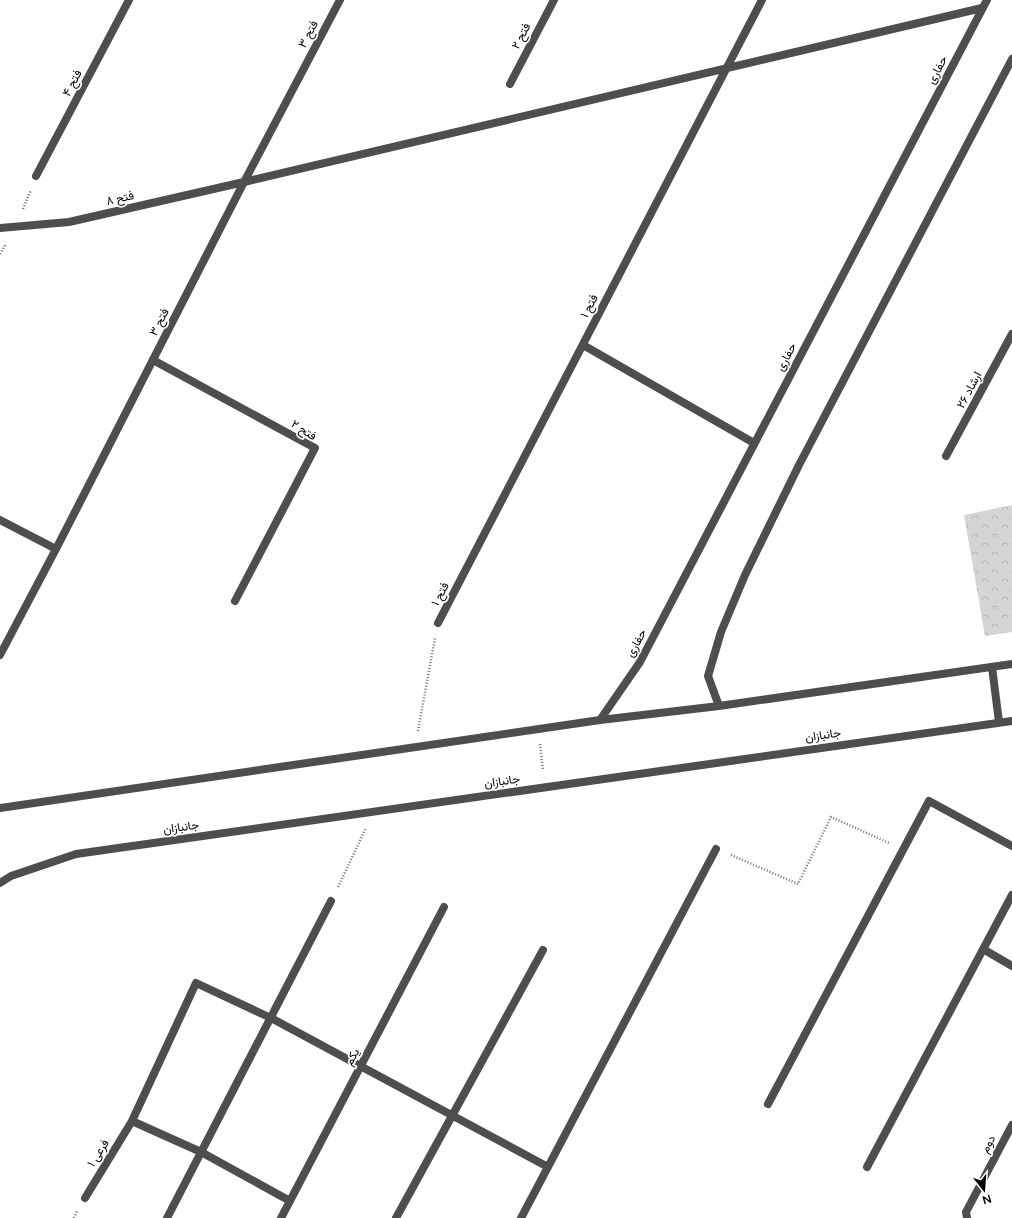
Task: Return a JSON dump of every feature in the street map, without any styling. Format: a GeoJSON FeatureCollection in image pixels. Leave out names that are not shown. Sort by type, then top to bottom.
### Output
{"type":"FeatureCollection","features":[{"type":"Feature","properties":{"kind":"street","name":"فتح ۴"},"geometry":{"type":"LineString","coordinates":[[36,176],[129,0]]}},
{"type":"Feature","properties":{"kind":"street","name":"فتح ۳"},"geometry":{"type":"LineString","coordinates":[[0,655],[244,182],[340,0]]}},
{"type":"Feature","properties":{"kind":"street","name":"فتح ۲"},"geometry":{"type":"LineString","coordinates":[[510,84],[554,0]]}},
{"type":"Feature","properties":{"kind":"street","name":"فتح ۱"},"geometry":{"type":"LineString","coordinates":[[438,623],[762,0]]}},
{"type":"Feature","properties":{"kind":"street","name":"حفاری"},"geometry":{"type":"LineString","coordinates":[[600,720],[640,662],[987,0]]}},
{"type":"Feature","properties":{"kind":"street","name":"فتح ۸"},"geometry":{"type":"LineString","coordinates":[[0,228],[70,222],[982,8]]}},
{"type":"Feature","properties":{"kind":"street"},"geometry":{"type":"LineString","coordinates":[[719,706],[708,676],[721,632],[745,575],[799,465],[1012,59]]}},
{"type":"Feature","properties":{"kind":"street","name":"ارشاد ۲۶"},"geometry":{"type":"LineString","coordinates":[[946,456],[1012,334]]}},
{"type":"Feature","properties":{"kind":"street"},"geometry":{"type":"LineString","coordinates":[[583,345],[754,443]]}},
{"type":"Feature","properties":{"kind":"street","name":"فتح ۲"},"geometry":{"type":"LineString","coordinates":[[153,360],[315,448],[235,601]]}},
{"type":"Feature","properties":{"kind":"street"},"geometry":{"type":"LineString","coordinates":[[0,520],[56,549]]}},
{"type":"Feature","properties":{"kind":"street"},"geometry":{"type":"LineString","coordinates":[[0,808],[600,720],[719,706],[1012,664]]}},
{"type":"Feature","properties":{"kind":"street"},"geometry":{"type":"LineString","coordinates":[[992,667],[999,722]]}},
{"type":"Feature","properties":{"kind":"street","name":"جانبازان"},"geometry":{"type":"LineString","coordinates":[[0,883],[11,876],[76,854],[1012,721]]}},
{"type":"Feature","properties":{"kind":"street"},"geometry":{"type":"LineString","coordinates":[[768,1104],[929,801],[1012,846]]}},
{"type":"Feature","properties":{"kind":"street"},"geometry":{"type":"LineString","coordinates":[[521,1218],[716,849]]}},
{"type":"Feature","properties":{"kind":"street"},"geometry":{"type":"LineString","coordinates":[[867,1168],[1012,895]]}},
{"type":"Feature","properties":{"kind":"street"},"geometry":{"type":"LineString","coordinates":[[167,1218],[331,901]]}},
{"type":"Feature","properties":{"kind":"street","name":"یکم"},"geometry":{"type":"LineString","coordinates":[[280,1218],[444,907]]}},
{"type":"Feature","properties":{"kind":"street"},"geometry":{"type":"LineString","coordinates":[[983,949],[1012,966]]}},
{"type":"Feature","properties":{"kind":"street"},"geometry":{"type":"LineString","coordinates":[[396,1218],[543,950]]}},
{"type":"Feature","properties":{"kind":"street","name":"فرعی ۱"},"geometry":{"type":"LineString","coordinates":[[85,1198],[132,1121],[196,983],[271,1018]]}},
{"type":"Feature","properties":{"kind":"street"},"geometry":{"type":"LineString","coordinates":[[271,1018],[548,1167]]}},
{"type":"Feature","properties":{"kind":"street"},"geometry":{"type":"LineString","coordinates":[[132,1121],[201,1152],[290,1201]]}},
{"type":"Feature","properties":{"kind":"street","name":"دوم"},"geometry":{"type":"LineString","coordinates":[[967,1218],[966,1212],[1012,1125]]}},
{"type":"Feature","properties":{"kind":"path"},"geometry":{"type":"LineString","coordinates":[[415,748],[438,623]]}},
{"type":"Feature","properties":{"kind":"path"},"geometry":{"type":"LineString","coordinates":[[538,730],[545,787]]}},
{"type":"Feature","properties":{"kind":"path"},"geometry":{"type":"LineString","coordinates":[[331,901],[374,812]]}},
{"type":"Feature","properties":{"kind":"path"},"geometry":{"type":"LineString","coordinates":[[716,849],[798,884],[831,817],[904,850]]}},
{"type":"Feature","properties":{"kind":"green space"},"geometry":{"type":"Polygon","coordinates":[[[1012,505],[1012,632],[985,636],[964,515],[1012,505]]]}}]}
